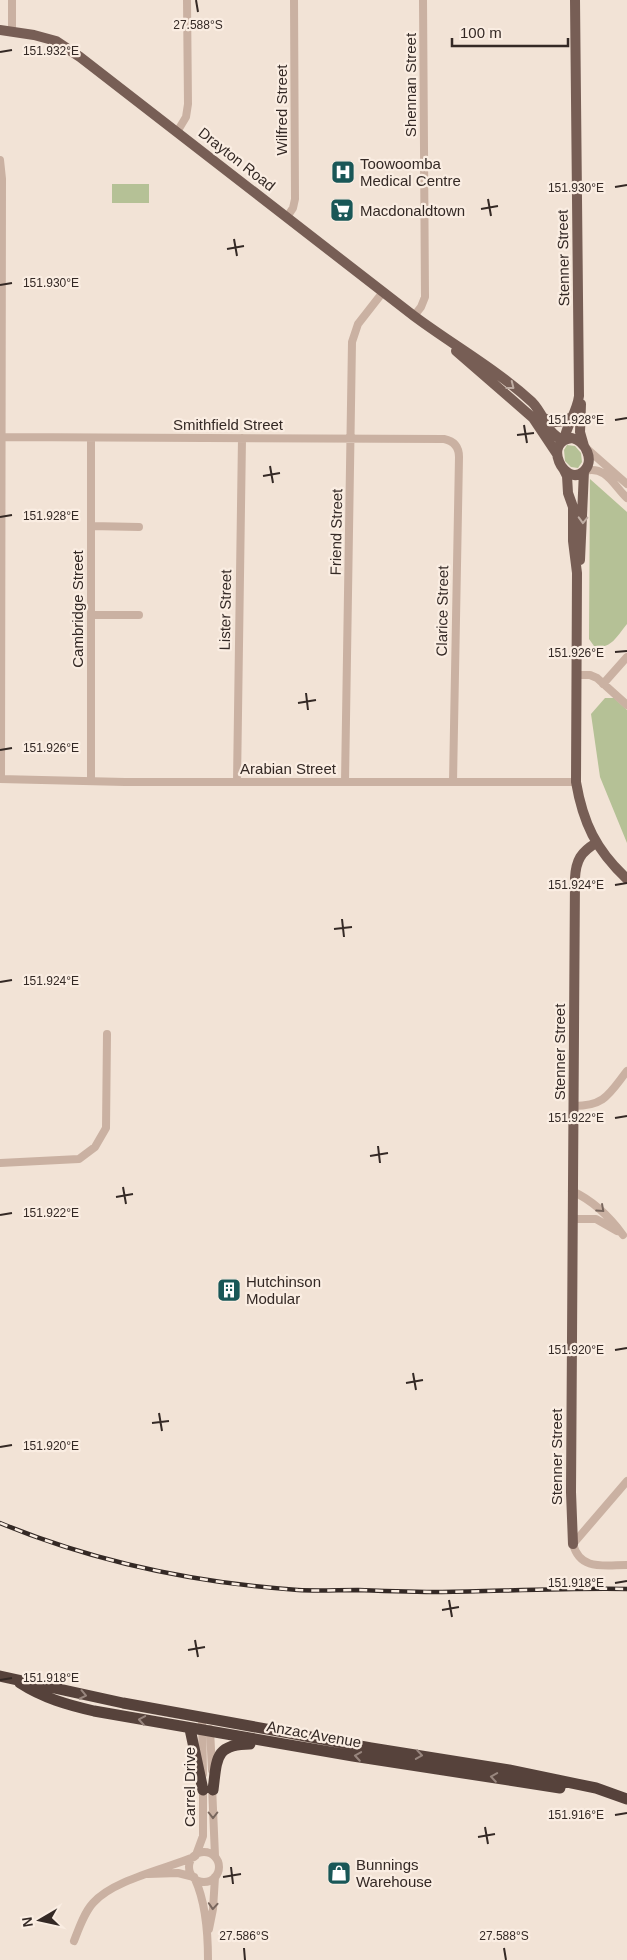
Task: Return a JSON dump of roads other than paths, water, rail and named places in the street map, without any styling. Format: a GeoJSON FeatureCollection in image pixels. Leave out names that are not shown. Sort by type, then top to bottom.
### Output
{"type":"FeatureCollection","features":[{"type":"Feature","properties":{"kind":"highway","name":"Anzac Avenue"},"geometry":{"type":"LineString","coordinates":[[0,1676],[18,1682],[34,1692],[94,1711],[190,1729],[595,1794],[611,1794]]}},
{"type":"Feature","properties":{"kind":"highway","name":"Anzac Avenue"},"geometry":{"type":"LineString","coordinates":[[18,1682],[36,1683],[123,1704],[371,1748],[509,1770],[596,1788],[627,1799]]}},
{"type":"Feature","properties":{"kind":"highway"},"geometry":{"type":"LineString","coordinates":[[190,1729],[208,1790]]}},
{"type":"Feature","properties":{"kind":"highway"},"geometry":{"type":"LineString","coordinates":[[208,1790],[219,1756],[227,1747],[235,1744],[275,1742]]}},
{"type":"Feature","properties":{"kind":"main road","name":"Stenner Street"},"geometry":{"type":"LineString","coordinates":[[563,440],[565,432],[574,416],[579,396],[576,0]]}},
{"type":"Feature","properties":{"kind":"main road","name":"Drayton Road"},"geometry":{"type":"LineString","coordinates":[[0,30],[56,41],[80,57],[414,316],[443,338],[475,358],[526,398],[544,418],[550,430],[563,440]]}},
{"type":"Feature","properties":{"kind":"main road","name":"Drayton Road"},"geometry":{"type":"LineString","coordinates":[[443,338],[533,418],[557,454]]}},
{"type":"Feature","properties":{"kind":"main road","name":"Stenner Street"},"geometry":{"type":"LineString","coordinates":[[579,396],[582,406],[580,432],[584,446]]}},
{"type":"Feature","properties":{"kind":"main road"},"geometry":{"type":"LineString","coordinates":[[544,418],[556,423],[574,416]]}},
{"type":"Feature","properties":{"kind":"main road"},"geometry":{"type":"LineString","coordinates":[[577,574],[583,527],[584,471],[588,459],[584,446],[575,439],[563,440],[557,454],[567,476],[568,493],[573,507],[573,541],[577,574],[576,782],[584,816],[596,843],[627,878]]}},
{"type":"Feature","properties":{"kind":"main road"},"geometry":{"type":"LineString","coordinates":[[563,468],[576,475],[584,471]]}},
{"type":"Feature","properties":{"kind":"main road","name":"Stenner Street"},"geometry":{"type":"LineString","coordinates":[[573,1544],[571,1492],[572,1191],[576,870],[580,855],[596,843]]}},
{"type":"Feature","properties":{"kind":"street"},"geometry":{"type":"LineString","coordinates":[[12,0],[12,31]]}},
{"type":"Feature","properties":{"kind":"street"},"geometry":{"type":"LineString","coordinates":[[177,132],[186,117],[188,104],[187,0]]}},
{"type":"Feature","properties":{"kind":"street","name":"Wilfred Street"},"geometry":{"type":"LineString","coordinates":[[287,217],[293,208],[295,199],[294,0]]}},
{"type":"Feature","properties":{"kind":"street","name":"Shennan Street"},"geometry":{"type":"LineString","coordinates":[[414,316],[421,307],[424,297],[423,0]]}},
{"type":"Feature","properties":{"kind":"street"},"geometry":{"type":"LineString","coordinates":[[0,160],[2,179],[1,779]]}},
{"type":"Feature","properties":{"kind":"street","name":"Friend Street"},"geometry":{"type":"LineString","coordinates":[[345,782],[353,336],[358,324],[383,292]]}},
{"type":"Feature","properties":{"kind":"street","name":"Smithfield Street"},"geometry":{"type":"LineString","coordinates":[[2,438],[444,439],[454,443]]}},
{"type":"Feature","properties":{"kind":"street","name":"Cambridge Street"},"geometry":{"type":"LineString","coordinates":[[91,438],[91,781]]}},
{"type":"Feature","properties":{"kind":"street","name":"Lister Street"},"geometry":{"type":"LineString","coordinates":[[237,782],[242,438]]}},
{"type":"Feature","properties":{"kind":"street","name":"Clarice Street"},"geometry":{"type":"LineString","coordinates":[[453,782],[459,457],[458,449],[454,443]]}},
{"type":"Feature","properties":{"kind":"street"},"geometry":{"type":"LineString","coordinates":[[584,446],[627,484]]}},
{"type":"Feature","properties":{"kind":"street"},"geometry":{"type":"LineString","coordinates":[[584,471],[595,469],[604,473],[627,498]]}},
{"type":"Feature","properties":{"kind":"street"},"geometry":{"type":"LineString","coordinates":[[91,526],[139,526]]}},
{"type":"Feature","properties":{"kind":"street"},"geometry":{"type":"LineString","coordinates":[[91,615],[139,615]]}},
{"type":"Feature","properties":{"kind":"street"},"geometry":{"type":"LineString","coordinates":[[603,684],[627,657]]}},
{"type":"Feature","properties":{"kind":"street"},"geometry":{"type":"LineString","coordinates":[[576,675],[590,675],[597,678],[627,705]]}},
{"type":"Feature","properties":{"kind":"street"},"geometry":{"type":"LineString","coordinates":[[0,732],[2,723]]}},
{"type":"Feature","properties":{"kind":"street","name":"Arabian Street"},"geometry":{"type":"LineString","coordinates":[[1,779],[237,782],[576,782]]}},
{"type":"Feature","properties":{"kind":"street"},"geometry":{"type":"LineString","coordinates":[[0,1163],[79,1159],[95,1147],[106,1128],[107,1034]]}},
{"type":"Feature","properties":{"kind":"street"},"geometry":{"type":"LineString","coordinates":[[574,1106],[599,1103],[627,1071]]}},
{"type":"Feature","properties":{"kind":"street"},"geometry":{"type":"LineString","coordinates":[[572,1191],[595,1204],[616,1224],[625,1236]]}},
{"type":"Feature","properties":{"kind":"street"},"geometry":{"type":"LineString","coordinates":[[572,1219],[596,1218],[625,1236]]}},
{"type":"Feature","properties":{"kind":"street"},"geometry":{"type":"LineString","coordinates":[[627,1481],[573,1544],[578,1556],[585,1562],[627,1565]]}},
{"type":"Feature","properties":{"kind":"street","name":"Carrel Drive"},"geometry":{"type":"LineString","coordinates":[[206,1718],[208,1790],[215,1856]]}},
{"type":"Feature","properties":{"kind":"street","name":"Carrel Drive"},"geometry":{"type":"LineString","coordinates":[[195,1856],[203,1836],[208,1790]]}},
{"type":"Feature","properties":{"kind":"street"},"geometry":{"type":"LineString","coordinates":[[74,1941],[87,1911],[102,1895],[121,1884],[156,1869],[176,1864],[206,1852],[215,1856],[219,1867],[215,1877],[213,1909],[208,1934]]}},
{"type":"Feature","properties":{"kind":"street"},"geometry":{"type":"LineString","coordinates":[[195,1856],[190,1867],[201,1892],[208,1934],[208,1960]]}},
{"type":"Feature","properties":{"kind":"street"},"geometry":{"type":"LineString","coordinates":[[148,1874],[178,1873],[205,1882],[215,1877]]}},
{"type":"Feature","properties":{"kind":"railway"},"geometry":{"type":"LineString","coordinates":[[0,1523],[72,1549],[109,1559],[184,1576],[260,1587],[306,1590],[432,1592],[627,1589]]}},
{"type":"Feature","properties":{"kind":"place","name":"Toowoomba Medical Centre"},"geometry":{"type":"Point","coordinates":[343,172]}},
{"type":"Feature","properties":{"kind":"place","name":"Macdonaldtown"},"geometry":{"type":"Point","coordinates":[342,210]}},
{"type":"Feature","properties":{"kind":"place","name":"Hutchinson Modular"},"geometry":{"type":"Point","coordinates":[229,1290]}},
{"type":"Feature","properties":{"kind":"place","name":"Bunnings Warehouse"},"geometry":{"type":"Point","coordinates":[339,1873]}}]}
